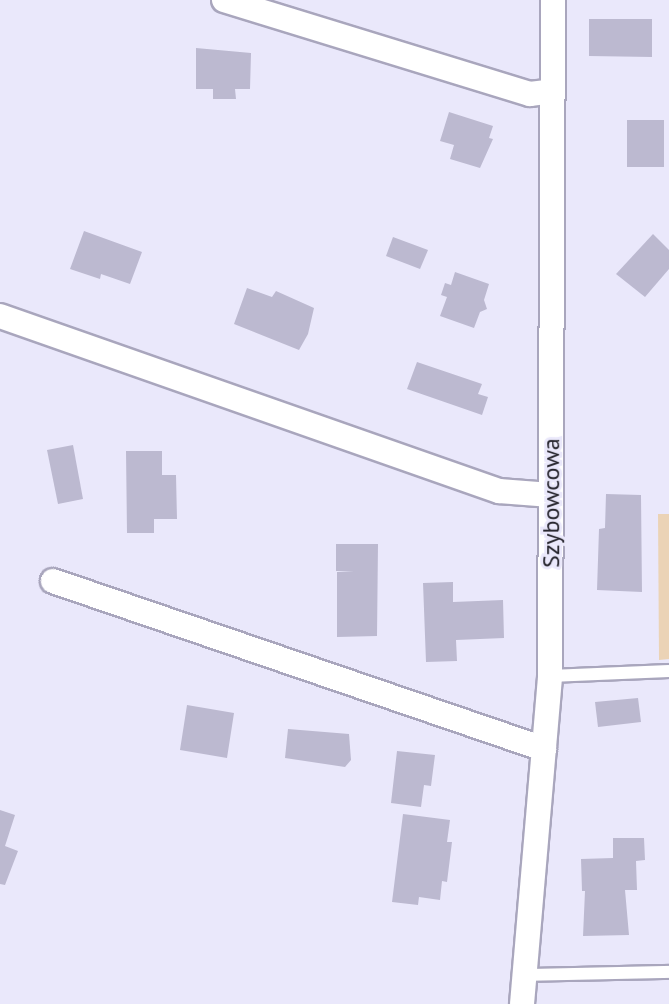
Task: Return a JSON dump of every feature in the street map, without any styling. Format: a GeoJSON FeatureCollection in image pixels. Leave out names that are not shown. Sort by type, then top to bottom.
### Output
{"type":"FeatureCollection","features":[{"type":"Feature","properties":{"kind":"street"},"geometry":{"type":"LineString","coordinates":[[224,0],[530,94],[553,91]]}},
{"type":"Feature","properties":{"kind":"street","name":"Szybowcowa"},"geometry":{"type":"LineString","coordinates":[[522,1004],[550,676],[553,0]]}},
{"type":"Feature","properties":{"kind":"street"},"geometry":{"type":"LineString","coordinates":[[0,316],[499,491],[551,495]]}},
{"type":"Feature","properties":{"kind":"street"},"geometry":{"type":"LineString","coordinates":[[53,581],[544,749]]}},
{"type":"Feature","properties":{"kind":"lane"},"geometry":{"type":"LineString","coordinates":[[550,676],[669,671]]}},
{"type":"Feature","properties":{"kind":"lane"},"geometry":{"type":"LineString","coordinates":[[525,975],[669,972]]}},
{"type":"Feature","properties":{"kind":"shaded area"},"geometry":{"type":"Polygon","coordinates":[[[658,514],[669,514],[669,659],[659,660],[658,514]]]}},
{"type":"Feature","properties":{"kind":"building"},"geometry":{"type":"Polygon","coordinates":[[[589,19],[652,19],[652,57],[589,56],[589,19]]]}},
{"type":"Feature","properties":{"kind":"building"},"geometry":{"type":"Polygon","coordinates":[[[196,48],[251,53],[250,89],[235,89],[236,99],[213,99],[213,89],[196,89],[196,48]]]}},
{"type":"Feature","properties":{"kind":"building"},"geometry":{"type":"Polygon","coordinates":[[[449,112],[493,126],[489,138],[493,139],[480,168],[450,159],[454,145],[440,141],[449,112]]]}},
{"type":"Feature","properties":{"kind":"building"},"geometry":{"type":"Polygon","coordinates":[[[627,120],[664,120],[664,167],[627,167],[627,120]]]}},
{"type":"Feature","properties":{"kind":"building"},"geometry":{"type":"Polygon","coordinates":[[[84,231],[142,252],[130,284],[101,274],[100,279],[70,269],[84,231]]]}},
{"type":"Feature","properties":{"kind":"building"},"geometry":{"type":"Polygon","coordinates":[[[653,234],[669,250],[669,269],[645,297],[616,274],[653,234]]]}},
{"type":"Feature","properties":{"kind":"building"},"geometry":{"type":"Polygon","coordinates":[[[393,237],[428,250],[420,269],[386,256],[393,237]]]}},
{"type":"Feature","properties":{"kind":"building"},"geometry":{"type":"Polygon","coordinates":[[[455,272],[489,284],[484,300],[487,309],[480,312],[474,328],[440,316],[447,297],[441,295],[445,283],[451,285],[455,272]]]}},
{"type":"Feature","properties":{"kind":"building"},"geometry":{"type":"Polygon","coordinates":[[[247,288],[272,297],[276,291],[314,308],[308,334],[299,350],[234,324],[247,288]]]}},
{"type":"Feature","properties":{"kind":"building"},"geometry":{"type":"Polygon","coordinates":[[[417,362],[482,384],[478,394],[488,397],[482,415],[407,389],[417,362]]]}},
{"type":"Feature","properties":{"kind":"building"},"geometry":{"type":"Polygon","coordinates":[[[73,445],[83,499],[58,504],[47,450],[73,445]]]}},
{"type":"Feature","properties":{"kind":"building"},"geometry":{"type":"Polygon","coordinates":[[[126,451],[162,451],[162,475],[176,475],[177,519],[154,519],[154,533],[127,533],[126,451]]]}},
{"type":"Feature","properties":{"kind":"building"},"geometry":{"type":"Polygon","coordinates":[[[606,494],[641,495],[642,592],[597,590],[599,529],[605,528],[606,494]]]}},
{"type":"Feature","properties":{"kind":"building"},"geometry":{"type":"Polygon","coordinates":[[[336,544],[378,544],[377,636],[337,637],[337,572],[354,571],[336,571],[336,544]]]}},
{"type":"Feature","properties":{"kind":"building"},"geometry":{"type":"Polygon","coordinates":[[[453,582],[453,602],[503,600],[504,638],[456,640],[457,661],[426,662],[423,583],[453,582]]]}},
{"type":"Feature","properties":{"kind":"building"},"geometry":{"type":"Polygon","coordinates":[[[638,698],[641,722],[598,727],[595,702],[638,698]]]}},
{"type":"Feature","properties":{"kind":"building"},"geometry":{"type":"Polygon","coordinates":[[[187,705],[234,713],[227,758],[180,750],[187,705]]]}},
{"type":"Feature","properties":{"kind":"building"},"geometry":{"type":"Polygon","coordinates":[[[288,729],[349,734],[351,760],[345,767],[285,758],[288,729]]]}},
{"type":"Feature","properties":{"kind":"building"},"geometry":{"type":"Polygon","coordinates":[[[397,751],[435,755],[431,786],[424,785],[421,807],[391,803],[397,751]]]}},
{"type":"Feature","properties":{"kind":"building"},"geometry":{"type":"Polygon","coordinates":[[[0,810],[15,815],[5,846],[18,851],[5,885],[0,884],[0,810]]]}},
{"type":"Feature","properties":{"kind":"building"},"geometry":{"type":"Polygon","coordinates":[[[403,814],[450,820],[447,842],[452,842],[447,882],[442,881],[440,900],[419,897],[418,905],[392,902],[403,814]]]}},
{"type":"Feature","properties":{"kind":"building"},"geometry":{"type":"Polygon","coordinates":[[[613,838],[644,838],[645,860],[636,861],[637,890],[625,890],[629,935],[583,936],[585,891],[582,891],[581,859],[613,858],[613,838]]]}}]}
